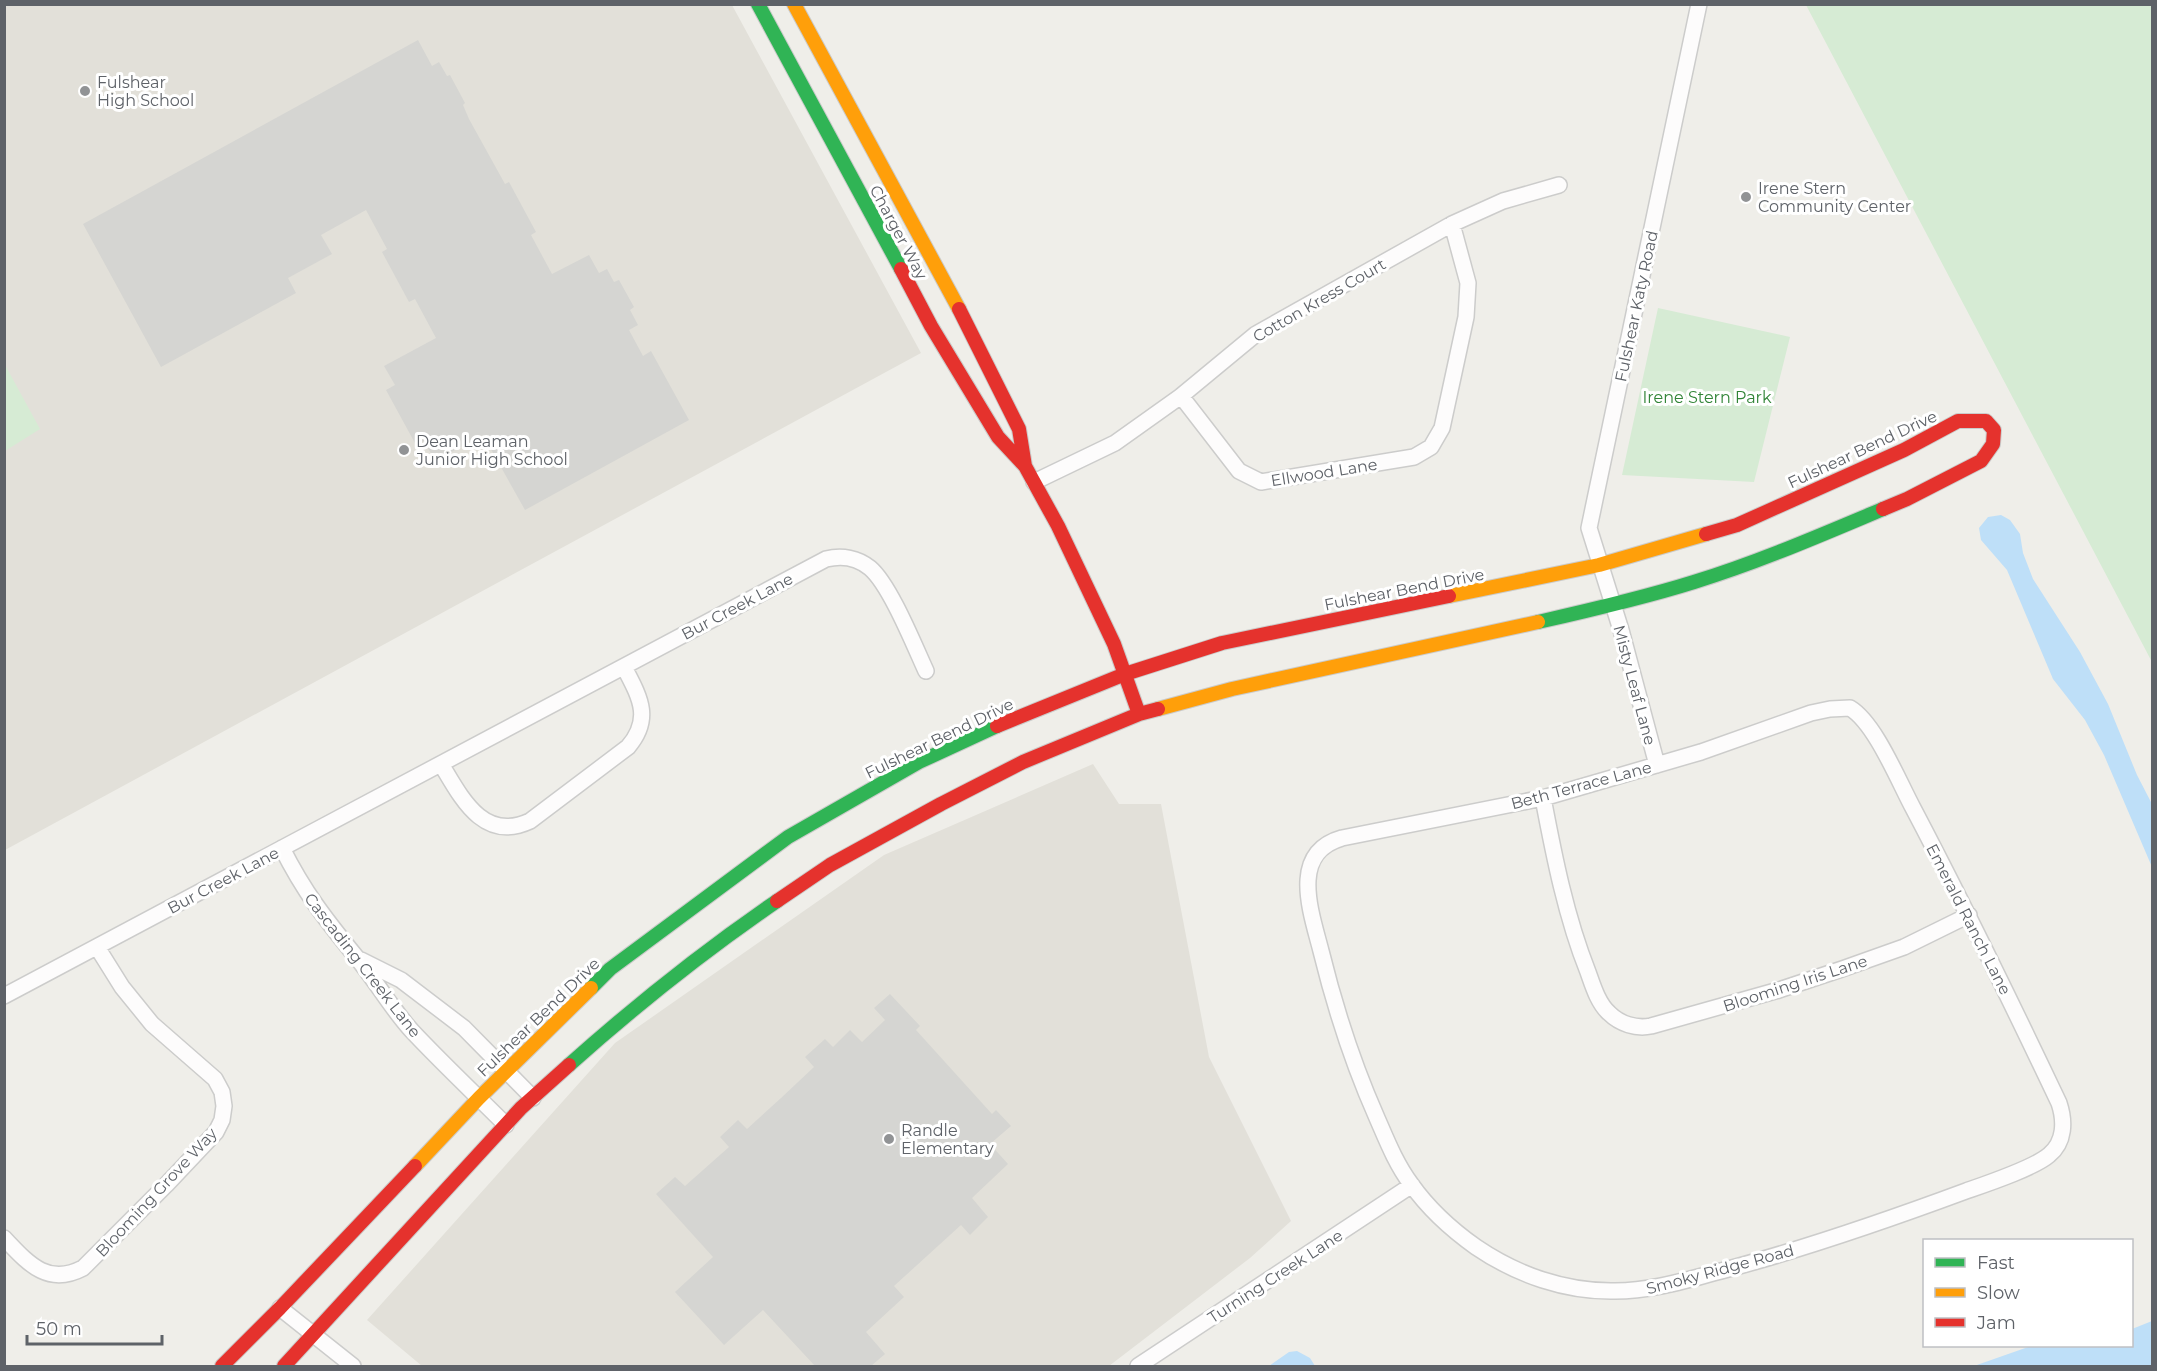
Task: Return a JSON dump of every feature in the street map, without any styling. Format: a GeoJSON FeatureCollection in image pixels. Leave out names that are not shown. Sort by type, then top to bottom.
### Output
{"type":"FeatureCollection","features":[{"type":"Feature","properties":{"kind":"street","name":"Charger Way"},"geometry":{"type":"LineString","coordinates":[[758,4],[945,318],[1019,429],[1026,466],[1058,526],[1114,644],[1139,714]]}},
{"type":"Feature","properties":{"kind":"street","name":"Charger Way"},"geometry":{"type":"LineString","coordinates":[[794,4],[945,318],[998,437],[1026,466]]}},
{"type":"Feature","properties":{"kind":"street","name":"Fulshear Katy Road"},"geometry":{"type":"LineString","coordinates":[[1613,605],[1589,528],[1700,4]]}},
{"type":"Feature","properties":{"kind":"street","name":"Cotton Kress Court"},"geometry":{"type":"LineString","coordinates":[[1034,482],[1115,443],[1181,396],[1256,334],[1452,224],[1503,201],[1559,185]]}},
{"type":"Feature","properties":{"kind":"street","name":"Ellwood Lane"},"geometry":{"type":"LineString","coordinates":[[1181,396],[1239,471],[1261,482],[1414,457],[1431,447],[1442,428],[1466,317],[1468,283],[1452,224]]}},
{"type":"Feature","properties":{"kind":"street","name":"Fulshear Bend Drive"},"geometry":{"type":"LineString","coordinates":[[222,1366],[479,1098],[610,969],[788,837],[919,762],[1019,716],[1125,674],[1222,643],[1599,565],[1737,525],[1904,450],[1958,421],[1986,421],[1994,430],[1993,444],[1981,461],[1907,499],[1790,548],[1695,582],[1613,605],[1232,688],[1139,714],[1023,762],[940,804],[830,865],[716,943],[616,1022],[506,1125],[284,1366]]}},
{"type":"Feature","properties":{"kind":"street","name":"Bur Creek Lane"},"geometry":{"type":"LineString","coordinates":[[4,996],[826,559],[840,557],[854,559],[871,569],[879,578],[896,609],[926,671]]}},
{"type":"Feature","properties":{"kind":"street","name":"Misty Leaf Lane"},"geometry":{"type":"LineString","coordinates":[[1613,605],[1657,765]]}},
{"type":"Feature","properties":{"kind":"street"},"geometry":{"type":"LineString","coordinates":[[441,764],[472,810],[486,822],[511,827],[530,821],[628,747],[636,737],[641,724],[641,705],[624,667]]}},
{"type":"Feature","properties":{"kind":"street","name":"Beth Terrace Lane"},"geometry":{"type":"LineString","coordinates":[[1313,859],[1322,847],[1342,838],[1544,798],[1743,738],[1811,713],[1850,708]]}},
{"type":"Feature","properties":{"kind":"street","name":"Emerald Ranch Lane"},"geometry":{"type":"LineString","coordinates":[[1850,708],[1863,718],[1880,745],[1969,915],[2059,1103],[2063,1126],[2060,1140]]}},
{"type":"Feature","properties":{"kind":"street","name":"Blooming Iris Lane"},"geometry":{"type":"LineString","coordinates":[[1544,798],[1560,878],[1583,960],[1599,1000],[1615,1018],[1629,1025],[1644,1027],[1779,990],[1904,947],[1969,915]]}},
{"type":"Feature","properties":{"kind":"street","name":"Cascading Creek Lane"},"geometry":{"type":"LineString","coordinates":[[282,848],[302,886],[321,914],[358,959],[386,1000],[412,1031],[506,1125]]}},
{"type":"Feature","properties":{"kind":"street","name":"Smoky Ridge Road"},"geometry":{"type":"LineString","coordinates":[[1313,859],[1308,874],[1308,890],[1316,933],[1339,1018],[1378,1122],[1394,1157],[1412,1185],[1458,1233],[1475,1246],[1513,1268],[1552,1283],[1572,1288],[1633,1291],[1755,1262],[1917,1210],[2035,1164],[2052,1152],[2060,1140]]}},
{"type":"Feature","properties":{"kind":"street","name":"Blooming Grove Way"},"geometry":{"type":"LineString","coordinates":[[4,1238],[28,1262],[51,1274],[75,1271],[89,1263],[216,1132],[223,1113],[223,1099],[215,1079],[152,1024],[122,987],[96,947]]}},
{"type":"Feature","properties":{"kind":"street"},"geometry":{"type":"LineString","coordinates":[[358,959],[401,980],[464,1028],[533,1098]]}},
{"type":"Feature","properties":{"kind":"street","name":"Turning Creek Lane"},"geometry":{"type":"LineString","coordinates":[[1138,1366],[1412,1185]]}},
{"type":"Feature","properties":{"kind":"street"},"geometry":{"type":"LineString","coordinates":[[280,1308],[353,1366]]}},
{"type":"Feature","properties":{"kind":"shaded area","name":"Dean Leaman Junior High School"},"geometry":{"type":"Polygon","coordinates":[[[5,5],[732,5],[921,353],[5,850],[5,5]]]}},
{"type":"Feature","properties":{"kind":"shaded area","name":"Randle Elementary"},"geometry":{"type":"Polygon","coordinates":[[[1093,764],[1119,804],[1161,804],[1209,1057],[1291,1221],[1250,1258],[1109,1366],[422,1366],[367,1320],[615,1043],[884,855],[1093,764]]]}},
{"type":"Feature","properties":{"kind":"green space"},"geometry":{"type":"Polygon","coordinates":[[[1806,5],[2152,5],[2152,662],[1806,5]]]}},
{"type":"Feature","properties":{"kind":"green space","name":"Irene Stern Park"},"geometry":{"type":"Polygon","coordinates":[[[1658,308],[1790,337],[1754,482],[1622,475],[1658,308]]]}},
{"type":"Feature","properties":{"kind":"green space"},"geometry":{"type":"Polygon","coordinates":[[[4,363],[40,429],[5,451],[4,451],[4,363]]]}},
{"type":"Feature","properties":{"kind":"water"},"geometry":{"type":"Polygon","coordinates":[[[2001,515],[2010,520],[2020,534],[2023,553],[2033,579],[2080,652],[2108,704],[2137,775],[2152,804],[2152,867],[2104,755],[2085,720],[2053,679],[2007,570],[1981,540],[1979,528],[1988,517],[2001,515]]]}},
{"type":"Feature","properties":{"kind":"water"},"geometry":{"type":"Polygon","coordinates":[[[2152,1321],[2152,1366],[1974,1366],[2028,1347],[2133,1347],[2133,1329],[2152,1321]]]}},
{"type":"Feature","properties":{"kind":"water"},"geometry":{"type":"Polygon","coordinates":[[[1297,1351],[1310,1358],[1315,1366],[1269,1366],[1289,1352],[1297,1351]]]}},
{"type":"Feature","properties":{"kind":"building"},"geometry":{"type":"Polygon","coordinates":[[[418,40],[432,66],[439,62],[447,76],[450,75],[465,103],[463,105],[469,119],[505,184],[509,182],[536,232],[531,235],[552,274],[589,255],[599,273],[607,269],[614,282],[619,280],[634,307],[630,310],[638,325],[629,330],[643,356],[651,351],[689,420],[525,510],[483,435],[435,461],[424,441],[416,445],[386,390],[395,385],[384,366],[436,338],[415,299],[409,302],[382,252],[387,249],[366,210],[321,235],[332,254],[288,278],[296,293],[161,367],[83,224],[418,40]]]}},
{"type":"Feature","properties":{"kind":"building"},"geometry":{"type":"Polygon","coordinates":[[[890,994],[920,1026],[916,1030],[992,1114],[996,1110],[1011,1126],[990,1144],[1008,1164],[972,1198],[988,1217],[970,1235],[961,1225],[894,1286],[904,1297],[866,1332],[885,1354],[871,1366],[815,1366],[763,1310],[724,1345],[675,1292],[713,1257],[656,1194],[675,1177],[685,1186],[729,1147],[720,1137],[738,1120],[747,1129],[781,1098],[814,1067],[805,1057],[825,1039],[833,1047],[850,1030],[862,1042],[885,1020],[874,1008],[890,994]]]}},
{"type":"Feature","properties":{"kind":"traffic: fast"},"geometry":{"type":"LineString","coordinates":[[758,4],[901,269]]}},
{"type":"Feature","properties":{"kind":"traffic: fast"},"geometry":{"type":"LineString","coordinates":[[1538,622],[1636,599],[1718,574],[1790,548],[1883,509]]}},
{"type":"Feature","properties":{"kind":"traffic: fast"},"geometry":{"type":"LineString","coordinates":[[591,988],[610,969],[788,837],[919,762],[997,726]]}},
{"type":"Feature","properties":{"kind":"traffic: fast"},"geometry":{"type":"LineString","coordinates":[[569,1065],[670,980],[777,901]]}},
{"type":"Feature","properties":{"kind":"traffic: slow"},"geometry":{"type":"LineString","coordinates":[[794,4],[959,309]]}},
{"type":"Feature","properties":{"kind":"traffic: slow"},"geometry":{"type":"LineString","coordinates":[[1449,596],[1599,565],[1706,534]]}},
{"type":"Feature","properties":{"kind":"traffic: slow"},"geometry":{"type":"LineString","coordinates":[[1158,709],[1232,689],[1538,622]]}},
{"type":"Feature","properties":{"kind":"traffic: slow"},"geometry":{"type":"LineString","coordinates":[[415,1166],[479,1098],[591,988]]}},
{"type":"Feature","properties":{"kind":"traffic: jam"},"geometry":{"type":"LineString","coordinates":[[901,269],[931,326],[998,437],[1025,466],[1058,526],[1114,644],[1139,714]]}},
{"type":"Feature","properties":{"kind":"traffic: jam"},"geometry":{"type":"LineString","coordinates":[[959,309],[1019,429],[1025,466]]}},
{"type":"Feature","properties":{"kind":"traffic: jam"},"geometry":{"type":"LineString","coordinates":[[1706,534],[1737,525],[1904,450],[1958,421],[1986,421],[1994,430],[1993,444],[1981,461],[1883,509]]}},
{"type":"Feature","properties":{"kind":"traffic: jam"},"geometry":{"type":"LineString","coordinates":[[997,726],[1125,674],[1222,643],[1449,596]]}},
{"type":"Feature","properties":{"kind":"traffic: jam"},"geometry":{"type":"LineString","coordinates":[[777,901],[830,865],[1023,762],[1139,714],[1158,709]]}},
{"type":"Feature","properties":{"kind":"traffic: jam"},"geometry":{"type":"LineString","coordinates":[[284,1366],[521,1108],[569,1065]]}},
{"type":"Feature","properties":{"kind":"traffic: jam"},"geometry":{"type":"LineString","coordinates":[[222,1366],[415,1166]]}},
{"type":"Feature","properties":{"kind":"place","name":"Fulshear High School"},"geometry":{"type":"Point","coordinates":[85,91]}},
{"type":"Feature","properties":{"kind":"place","name":"Irene Stern Community Center"},"geometry":{"type":"Point","coordinates":[1746,197]}},
{"type":"Feature","properties":{"kind":"place","name":"Dean Leaman Junior High School"},"geometry":{"type":"Point","coordinates":[404,450]}},
{"type":"Feature","properties":{"kind":"place","name":"Randle Elementary"},"geometry":{"type":"Point","coordinates":[889,1139]}}]}
